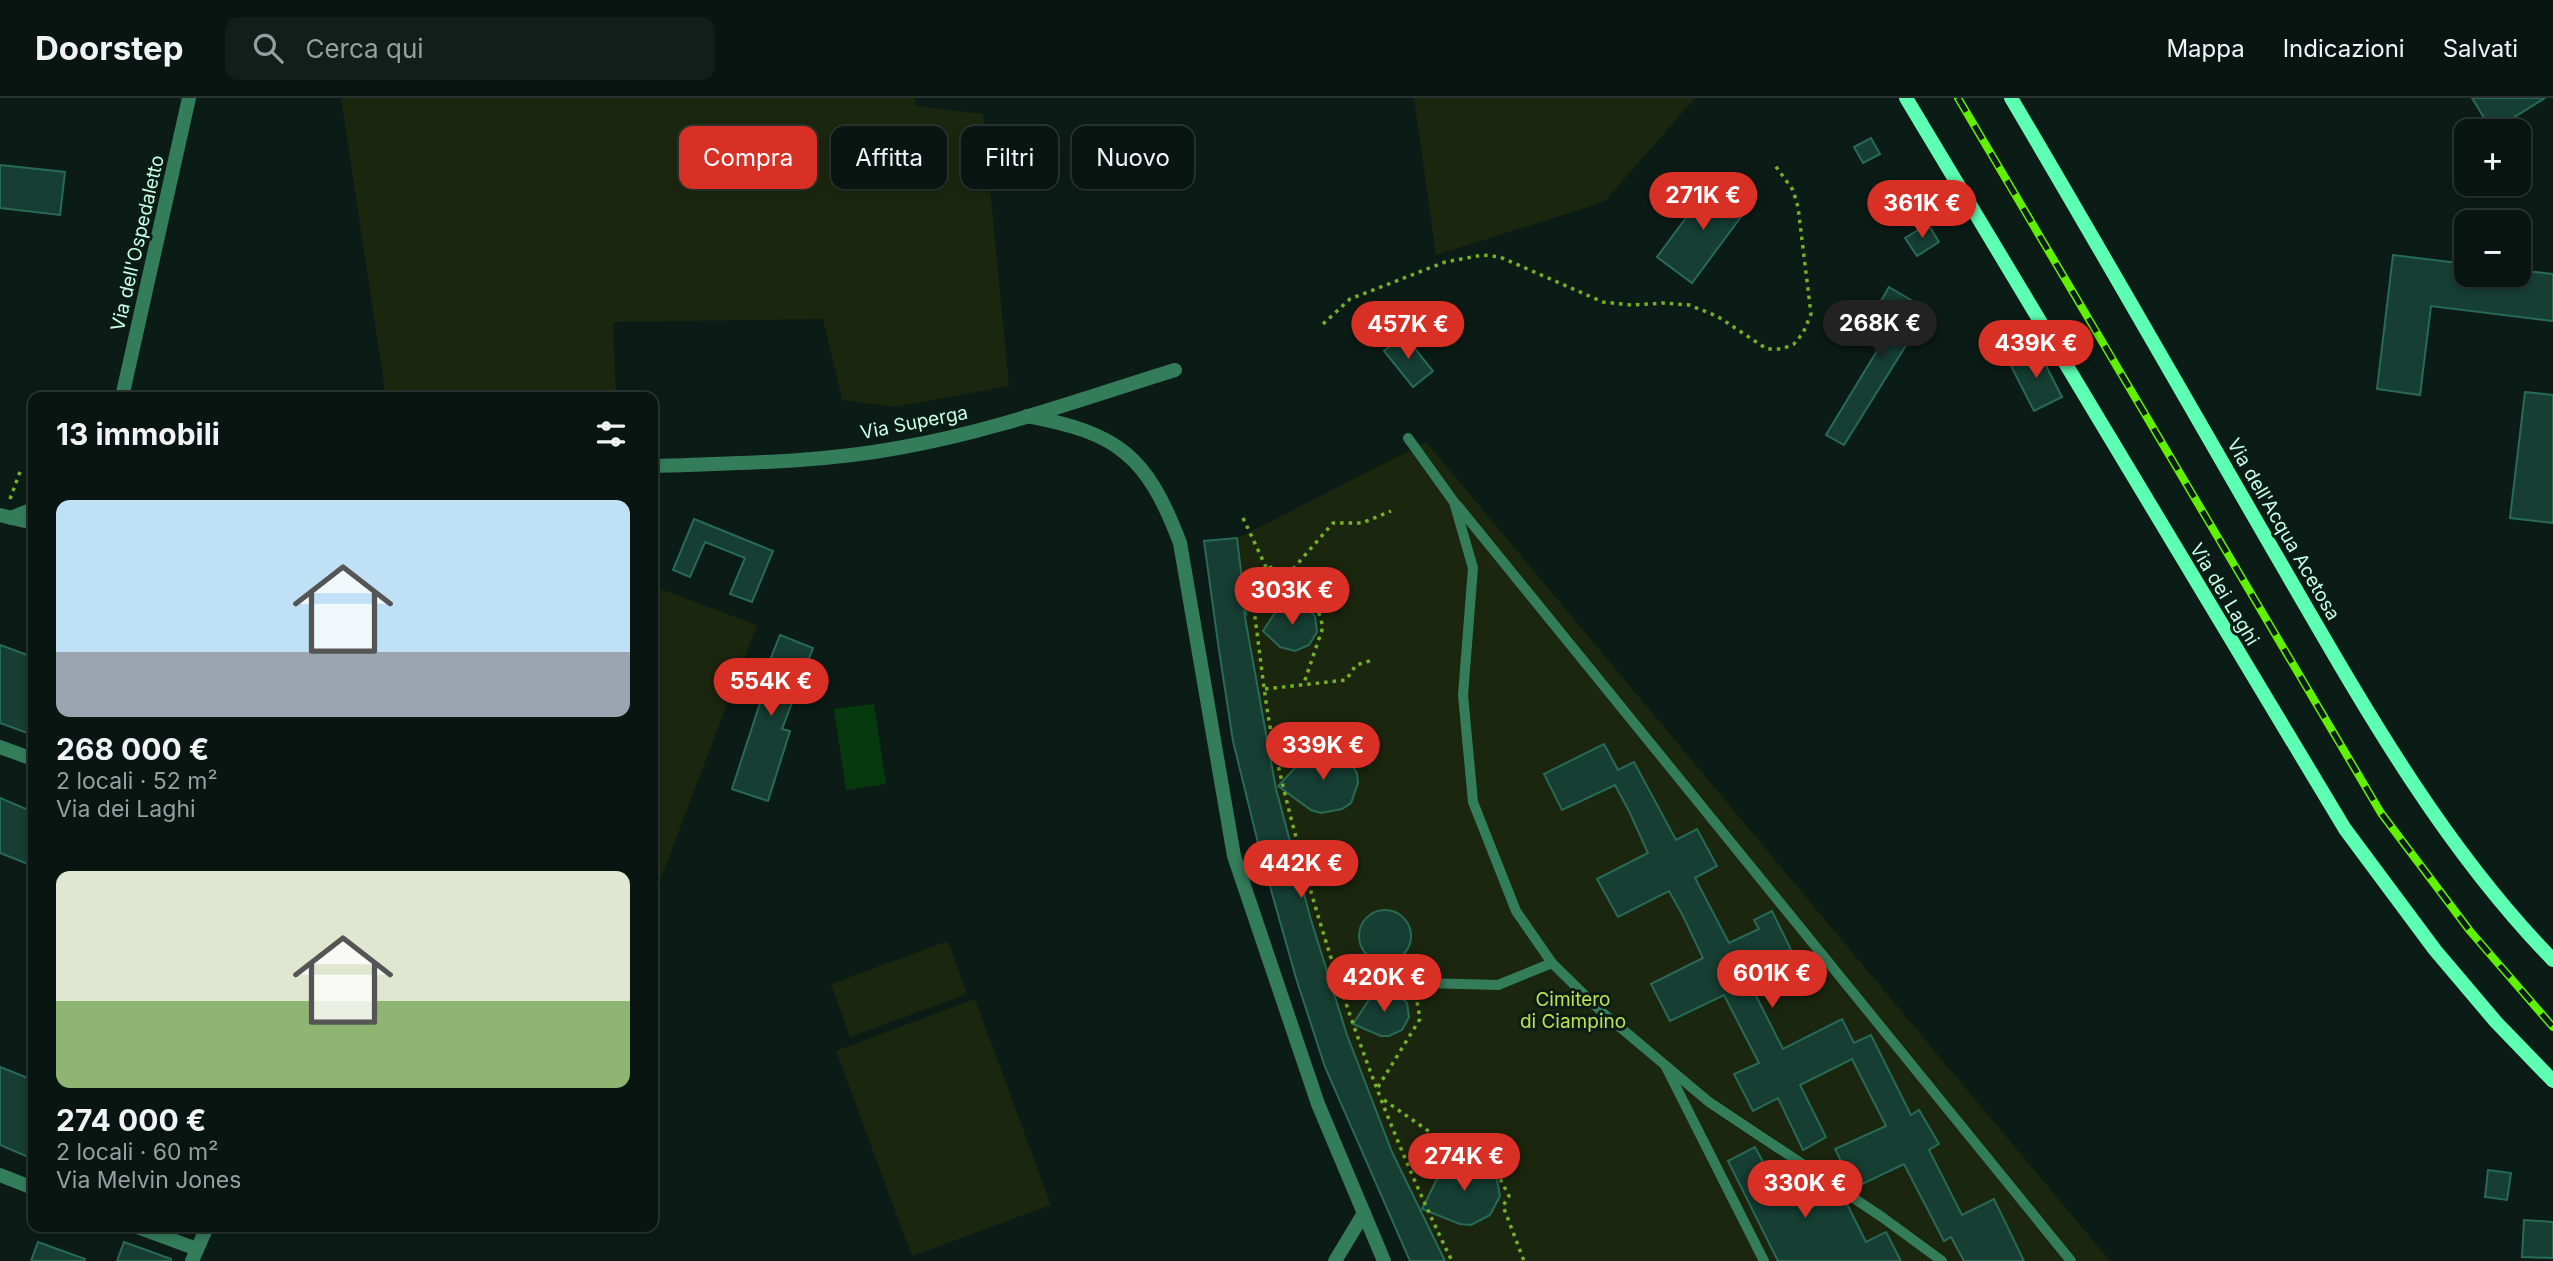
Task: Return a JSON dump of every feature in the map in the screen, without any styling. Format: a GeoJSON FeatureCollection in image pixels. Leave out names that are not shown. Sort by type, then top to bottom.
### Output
{"type":"FeatureCollection","features":[{"type":"Feature","properties":{"kind":"main road","name":"Via dei Laghi"},"geometry":{"type":"LineString","coordinates":[[1906,98],[2345,829],[2430,943],[2496,1022],[2553,1081]]}},
{"type":"Feature","properties":{"kind":"main road","name":"Via dell'Acqua Acetosa"},"geometry":{"type":"LineString","coordinates":[[2011,98],[2377,729],[2472,863],[2553,960]]}},
{"type":"Feature","properties":{"kind":"street","name":"Via dell'Ospedaletto"},"geometry":{"type":"LineString","coordinates":[[123,392],[189,98]]}},
{"type":"Feature","properties":{"kind":"street","name":"Via Superga"},"geometry":{"type":"LineString","coordinates":[[658,466],[766,462],[897,449],[1027,416],[1175,370]]}},
{"type":"Feature","properties":{"kind":"street"},"geometry":{"type":"LineString","coordinates":[[1027,416],[1088,430],[1118,446],[1140,464],[1166,507],[1180,543],[1234,856],[1318,1104],[1384,1261]]}},
{"type":"Feature","properties":{"kind":"street"},"geometry":{"type":"LineString","coordinates":[[6,517],[28,510]]}},
{"type":"Feature","properties":{"kind":"street"},"geometry":{"type":"LineString","coordinates":[[6,517],[28,522]]}},
{"type":"Feature","properties":{"kind":"street"},"geometry":{"type":"LineString","coordinates":[[0,747],[28,757]]}},
{"type":"Feature","properties":{"kind":"street"},"geometry":{"type":"LineString","coordinates":[[0,1175],[28,1186]]}},
{"type":"Feature","properties":{"kind":"street"},"geometry":{"type":"LineString","coordinates":[[1335,1261],[1364,1213]]}},
{"type":"Feature","properties":{"kind":"street"},"geometry":{"type":"LineString","coordinates":[[147,1232],[194,1255],[205,1232]]}},
{"type":"Feature","properties":{"kind":"lane"},"geometry":{"type":"LineString","coordinates":[[1408,438],[1454,502],[2071,1261]]}},
{"type":"Feature","properties":{"kind":"lane"},"geometry":{"type":"LineString","coordinates":[[1454,502],[1473,568],[1462,695],[1473,802],[1516,911],[1552,963],[1603,1013],[1709,1101],[1882,1217],[1942,1261]]}},
{"type":"Feature","properties":{"kind":"lane"},"geometry":{"type":"LineString","coordinates":[[1386,982],[1498,985],[1552,963]]}},
{"type":"Feature","properties":{"kind":"lane"},"geometry":{"type":"LineString","coordinates":[[1664,1064],[1764,1261]]}},
{"type":"Feature","properties":{"kind":"path"},"geometry":{"type":"LineString","coordinates":[[1323,324],[1350,299],[1445,262],[1483,255],[1500,257],[1603,302],[1689,305],[1717,316],[1767,349],[1782,349],[1794,344],[1803,333],[1811,314],[1798,207],[1793,190],[1774,164]]}},
{"type":"Feature","properties":{"kind":"path"},"geometry":{"type":"LineString","coordinates":[[1286,577],[1333,523],[1362,523],[1391,511]]}},
{"type":"Feature","properties":{"kind":"path"},"geometry":{"type":"LineString","coordinates":[[1243,518],[1266,567]]}},
{"type":"Feature","properties":{"kind":"path"},"geometry":{"type":"LineString","coordinates":[[1266,567],[1278,569],[1286,577],[1287,588],[1277,601],[1261,600],[1256,596],[1252,585],[1256,573],[1266,567]]}},
{"type":"Feature","properties":{"kind":"path"},"geometry":{"type":"LineString","coordinates":[[1287,588],[1316,603],[1323,627],[1304,683]]}},
{"type":"Feature","properties":{"kind":"path"},"geometry":{"type":"LineString","coordinates":[[1261,600],[1255,618],[1277,763],[1336,979],[1382,1099],[1452,1261]]}},
{"type":"Feature","properties":{"kind":"path"},"geometry":{"type":"LineString","coordinates":[[1265,689],[1346,680],[1356,666],[1373,660]]}},
{"type":"Feature","properties":{"kind":"path"},"geometry":{"type":"LineString","coordinates":[[1336,979],[1386,982]]}},
{"type":"Feature","properties":{"kind":"path"},"geometry":{"type":"LineString","coordinates":[[1378,1087],[1420,1018],[1414,984]]}},
{"type":"Feature","properties":{"kind":"path"},"geometry":{"type":"LineString","coordinates":[[1382,1099],[1450,1146],[1491,1161],[1509,1196],[1503,1206],[1524,1261]]}},
{"type":"Feature","properties":{"kind":"green space"},"geometry":{"type":"Polygon","coordinates":[[[341,98],[915,98],[916,106],[983,114],[984,126],[961,126],[961,189],[990,189],[1009,386],[895,407],[842,400],[823,319],[613,322],[616,392],[385,392],[341,98]]]}},
{"type":"Feature","properties":{"kind":"green space"},"geometry":{"type":"Polygon","coordinates":[[[1414,98],[1695,98],[1604,202],[1436,255],[1414,98]]]}},
{"type":"Feature","properties":{"kind":"green space","name":"Cimitero di Ciampino"},"geometry":{"type":"Polygon","coordinates":[[[1426,442],[2110,1261],[1410,1261],[1325,1067],[1233,741],[1204,541],[1237,538],[1426,442]]]}},
{"type":"Feature","properties":{"kind":"green space"},"geometry":{"type":"Polygon","coordinates":[[[658,588],[757,625],[658,886],[658,588]]]}},
{"type":"Feature","properties":{"kind":"green space"},"geometry":{"type":"Polygon","coordinates":[[[948,941],[967,994],[850,1037],[831,984],[948,941]]]}},
{"type":"Feature","properties":{"kind":"green space"},"geometry":{"type":"Polygon","coordinates":[[[975,999],[1051,1205],[912,1256],[836,1051],[975,999]]]}},
{"type":"Feature","properties":{"kind":"shaded area"},"geometry":{"type":"Polygon","coordinates":[[[874,704],[886,784],[846,790],[834,709],[874,704]]]}},
{"type":"Feature","properties":{"kind":"building"},"geometry":{"type":"Polygon","coordinates":[[[2472,98],[2545,98],[2511,119],[2485,119],[2472,98]]]}},
{"type":"Feature","properties":{"kind":"building"},"geometry":{"type":"Polygon","coordinates":[[[1871,138],[1880,154],[1863,163],[1854,147],[1871,138]]]}},
{"type":"Feature","properties":{"kind":"building"},"geometry":{"type":"Polygon","coordinates":[[[0,165],[65,172],[60,215],[0,208],[0,165]]]}},
{"type":"Feature","properties":{"kind":"building"},"geometry":{"type":"Polygon","coordinates":[[[1714,180],[1749,206],[1692,283],[1657,257],[1714,180]]]}},
{"type":"Feature","properties":{"kind":"building"},"geometry":{"type":"Polygon","coordinates":[[[1928,224],[1939,242],[1917,256],[1905,238],[1928,224]]]}},
{"type":"Feature","properties":{"kind":"building"},"geometry":{"type":"Polygon","coordinates":[[[2393,255],[2454,263],[2454,287],[2531,287],[2531,271],[2553,274],[2553,321],[2431,306],[2420,395],[2377,389],[2393,255]]]}},
{"type":"Feature","properties":{"kind":"building"},"geometry":{"type":"Polygon","coordinates":[[[1889,287],[1928,310],[1844,445],[1826,435],[1892,326],[1873,315],[1889,287]]]}},
{"type":"Feature","properties":{"kind":"building"},"geometry":{"type":"Polygon","coordinates":[[[1404,335],[1433,371],[1413,387],[1384,351],[1404,335]]]}},
{"type":"Feature","properties":{"kind":"building"},"geometry":{"type":"Polygon","coordinates":[[[2038,350],[2062,397],[2034,411],[2010,364],[2038,350]]]}},
{"type":"Feature","properties":{"kind":"building"},"geometry":{"type":"Polygon","coordinates":[[[2525,392],[2553,395],[2553,523],[2510,518],[2525,392]]]}},
{"type":"Feature","properties":{"kind":"building"},"geometry":{"type":"Polygon","coordinates":[[[694,519],[773,551],[752,602],[730,594],[745,558],[705,542],[690,577],[673,570],[694,519]]]}},
{"type":"Feature","properties":{"kind":"building"},"geometry":{"type":"Polygon","coordinates":[[[1237,538],[1246,614],[1244,612],[1276,789],[1311,920],[1347,1035],[1392,1152],[1445,1261],[1410,1261],[1325,1067],[1296,978],[1260,851],[1233,741],[1204,541],[1237,538]]]}},
{"type":"Feature","properties":{"kind":"building"},"geometry":{"type":"Polygon","coordinates":[[[1297,603],[1315,616],[1317,632],[1309,645],[1295,651],[1280,647],[1263,631],[1282,606],[1297,603]]]}},
{"type":"Feature","properties":{"kind":"building"},"geometry":{"type":"Polygon","coordinates":[[[780,635],[813,648],[782,729],[790,731],[768,801],[732,789],[760,703],[749,699],[763,663],[768,665],[780,635]]]}},
{"type":"Feature","properties":{"kind":"building"},"geometry":{"type":"Polygon","coordinates":[[[0,645],[28,655],[28,733],[0,723],[0,645]]]}},
{"type":"Feature","properties":{"kind":"building"},"geometry":{"type":"Polygon","coordinates":[[[1604,744],[1618,770],[1634,762],[1676,840],[1697,829],[1717,866],[1695,878],[1729,943],[1759,929],[1754,920],[1772,911],[1795,958],[1749,982],[1783,1049],[1842,1019],[1854,1043],[1871,1035],[1911,1115],[1919,1110],[1939,1144],[1929,1150],[1962,1215],[1994,1199],[2024,1261],[1964,1261],[1951,1237],[1944,1241],[1904,1164],[1854,1188],[1835,1149],[1886,1126],[1852,1059],[1800,1085],[1826,1137],[1803,1150],[1778,1098],[1753,1111],[1734,1074],[1759,1063],[1724,995],[1670,1021],[1651,984],[1703,958],[1683,916],[1669,891],[1618,917],[1597,879],[1648,853],[1629,811],[1615,785],[1562,810],[1544,774],[1604,744]]]}},
{"type":"Feature","properties":{"kind":"building"},"geometry":{"type":"Polygon","coordinates":[[[1326,749],[1346,755],[1357,773],[1358,783],[1351,803],[1342,809],[1321,813],[1311,810],[1278,786],[1306,756],[1326,749]]]}},
{"type":"Feature","properties":{"kind":"building"},"geometry":{"type":"Polygon","coordinates":[[[0,798],[28,810],[28,864],[0,853],[0,798]]]}},
{"type":"Feature","properties":{"kind":"building"},"geometry":{"type":"Polygon","coordinates":[[[1385,910],[1395,912],[1403,918],[1409,926],[1409,946],[1403,954],[1395,960],[1385,962],[1375,960],[1367,954],[1361,946],[1359,936],[1361,926],[1367,918],[1375,912],[1385,910]]]}},
{"type":"Feature","properties":{"kind":"building"},"geometry":{"type":"Polygon","coordinates":[[[1386,990],[1397,993],[1407,1003],[1409,1017],[1402,1030],[1389,1036],[1381,1036],[1353,1024],[1370,998],[1386,990]]]}},
{"type":"Feature","properties":{"kind":"building"},"geometry":{"type":"Polygon","coordinates":[[[0,1067],[28,1078],[28,1157],[0,1145],[0,1067]]]}},
{"type":"Feature","properties":{"kind":"building"},"geometry":{"type":"Polygon","coordinates":[[[1755,1147],[1773,1181],[1788,1175],[1807,1210],[1835,1195],[1846,1202],[1866,1242],[1886,1232],[1901,1261],[1778,1261],[1728,1161],[1755,1147]]]}},
{"type":"Feature","properties":{"kind":"building"},"geometry":{"type":"Polygon","coordinates":[[[1468,1159],[1488,1166],[1496,1175],[1500,1196],[1490,1215],[1471,1225],[1460,1224],[1422,1209],[1440,1173],[1457,1160],[1468,1159]]]}},
{"type":"Feature","properties":{"kind":"building"},"geometry":{"type":"Polygon","coordinates":[[[2488,1170],[2511,1173],[2507,1200],[2485,1197],[2488,1170]]]}},
{"type":"Feature","properties":{"kind":"building"},"geometry":{"type":"Polygon","coordinates":[[[2524,1220],[2553,1222],[2553,1258],[2522,1257],[2524,1220]]]}},
{"type":"Feature","properties":{"kind":"building"},"geometry":{"type":"Polygon","coordinates":[[[38,1242],[85,1259],[31,1261],[38,1242]]]}},
{"type":"Feature","properties":{"kind":"building"},"geometry":{"type":"Polygon","coordinates":[[[124,1242],[171,1259],[171,1261],[117,1261],[124,1242]]]}},
{"type":"Feature","properties":{"kind":"railway"},"geometry":{"type":"LineString","coordinates":[[1958,98],[2381,813],[2470,931],[2553,1027]]}}]}
